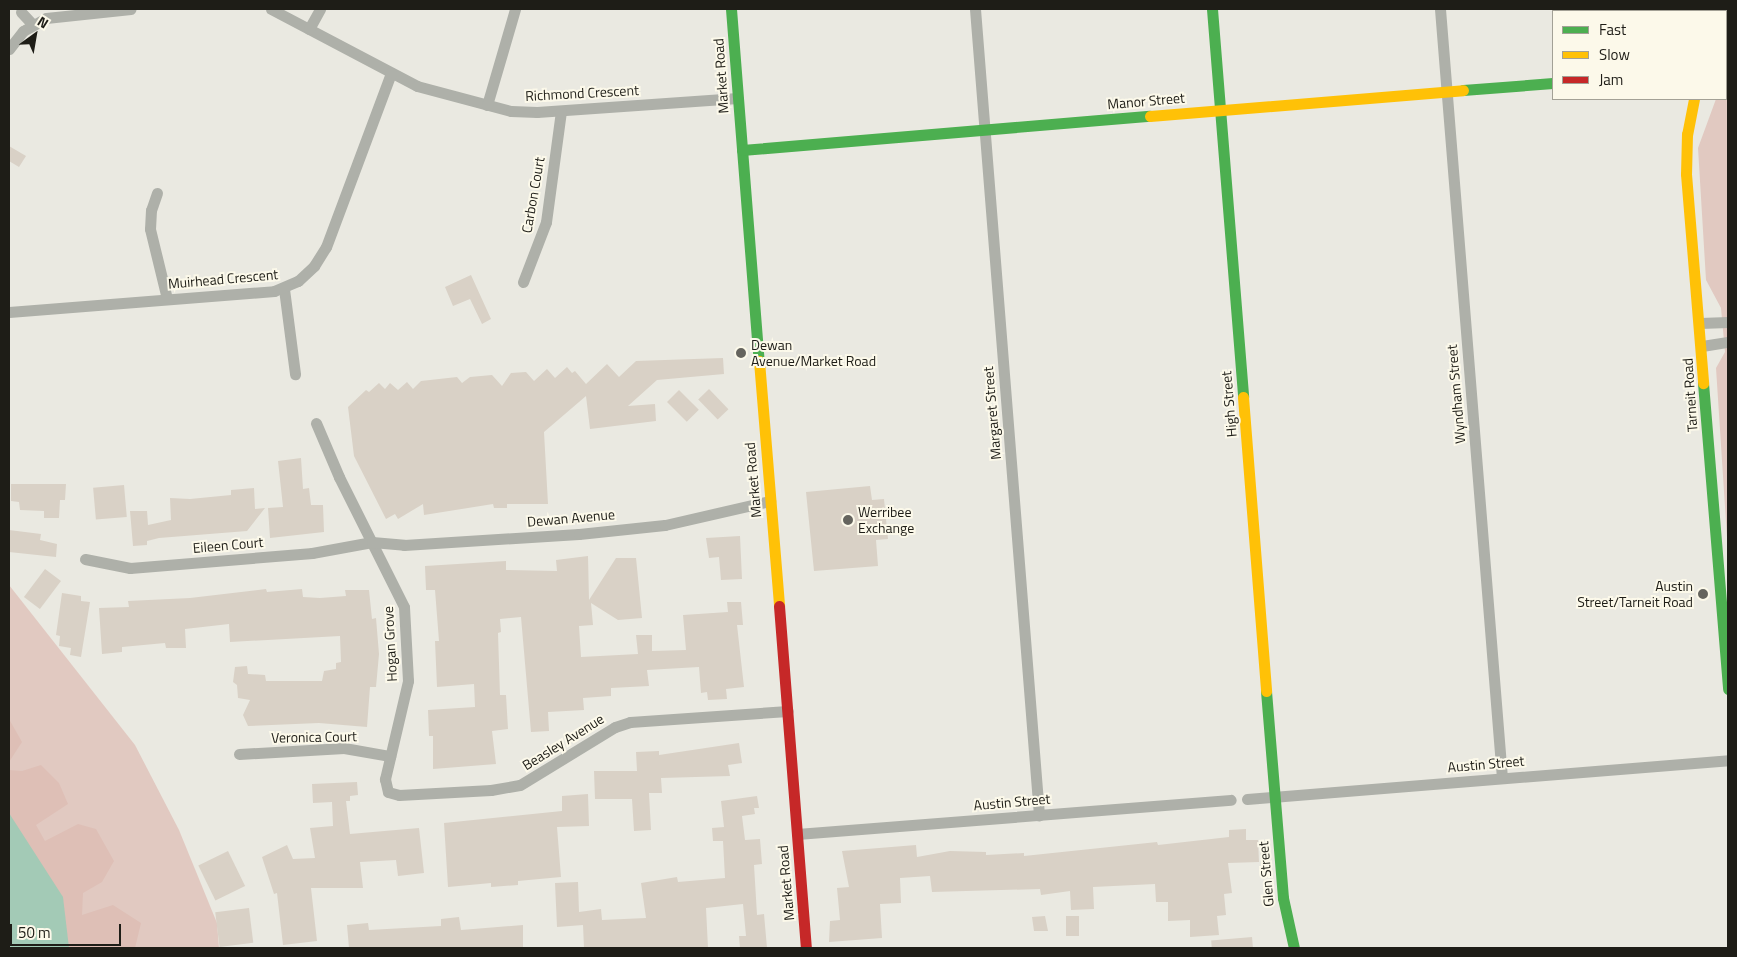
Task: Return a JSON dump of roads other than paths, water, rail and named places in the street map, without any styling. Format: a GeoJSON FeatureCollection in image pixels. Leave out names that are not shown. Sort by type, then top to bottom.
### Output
{"type":"FeatureCollection","features":[{"type":"Feature","properties":{"kind":"street"},"geometry":{"type":"LineString","coordinates":[[9,49],[32,24],[63,15],[132,9]]}},
{"type":"Feature","properties":{"kind":"street","name":"Richmond Crescent"},"geometry":{"type":"LineString","coordinates":[[271,9],[391,73],[439,94],[511,110],[561,111],[738,98]]}},
{"type":"Feature","properties":{"kind":"street"},"geometry":{"type":"LineString","coordinates":[[309,29],[320,9]]}},
{"type":"Feature","properties":{"kind":"street"},"geometry":{"type":"LineString","coordinates":[[487,105],[515,9]]}},
{"type":"Feature","properties":{"kind":"street","name":"Market Road"},"geometry":{"type":"LineString","coordinates":[[731,9],[806,948]]}},
{"type":"Feature","properties":{"kind":"street","name":"Margaret Street"},"geometry":{"type":"LineString","coordinates":[[975,9],[1039,815]]}},
{"type":"Feature","properties":{"kind":"street","name":"High Street"},"geometry":{"type":"LineString","coordinates":[[1212,9],[1275,796]]}},
{"type":"Feature","properties":{"kind":"street","name":"Wyndham Street"},"geometry":{"type":"LineString","coordinates":[[1440,9],[1502,778]]}},
{"type":"Feature","properties":{"kind":"street"},"geometry":{"type":"LineString","coordinates":[[21,12],[32,24]]}},
{"type":"Feature","properties":{"kind":"street","name":"Muirhead Crescent"},"geometry":{"type":"LineString","coordinates":[[9,312],[284,289],[314,266],[326,247],[391,73]]}},
{"type":"Feature","properties":{"kind":"street","name":"Manor Street"},"geometry":{"type":"LineString","coordinates":[[742,150],[1552,83]]}},
{"type":"Feature","properties":{"kind":"street","name":"Tarneit Road"},"geometry":{"type":"LineString","coordinates":[[1694,100],[1687,134],[1686,174],[1702,346],[1728,689]]}},
{"type":"Feature","properties":{"kind":"street","name":"Carbon Court"},"geometry":{"type":"LineString","coordinates":[[523,282],[546,222],[561,111]]}},
{"type":"Feature","properties":{"kind":"street"},"geometry":{"type":"LineString","coordinates":[[157,192],[151,210],[150,229],[166,299]]}},
{"type":"Feature","properties":{"kind":"street"},"geometry":{"type":"LineString","coordinates":[[284,289],[295,374]]}},
{"type":"Feature","properties":{"kind":"street"},"geometry":{"type":"LineString","coordinates":[[1700,323],[1728,322]]}},
{"type":"Feature","properties":{"kind":"street"},"geometry":{"type":"LineString","coordinates":[[1702,346],[1728,342]]}},
{"type":"Feature","properties":{"kind":"street","name":"Hogan Grove"},"geometry":{"type":"LineString","coordinates":[[316,423],[372,542],[399,592],[405,616],[408,681],[385,779],[386,790]]}},
{"type":"Feature","properties":{"kind":"street","name":"Dewan Avenue"},"geometry":{"type":"LineString","coordinates":[[372,542],[416,545],[665,525],[770,501]]}},
{"type":"Feature","properties":{"kind":"street","name":"Eileen Court"},"geometry":{"type":"LineString","coordinates":[[85,559],[130,568],[312,552],[372,542]]}},
{"type":"Feature","properties":{"kind":"street","name":"Beasley Avenue"},"geometry":{"type":"LineString","coordinates":[[386,790],[399,795],[509,788],[532,780],[623,724],[788,711]]}},
{"type":"Feature","properties":{"kind":"street","name":"Veronica Court"},"geometry":{"type":"LineString","coordinates":[[239,754],[344,748],[390,756]]}},
{"type":"Feature","properties":{"kind":"street","name":"Austin Street"},"geometry":{"type":"LineString","coordinates":[[1247,799],[1728,760]]}},
{"type":"Feature","properties":{"kind":"street","name":"Glen Street"},"geometry":{"type":"LineString","coordinates":[[1275,796],[1282,898],[1294,948]]}},
{"type":"Feature","properties":{"kind":"street","name":"Austin Street"},"geometry":{"type":"LineString","coordinates":[[797,834],[1231,800]]}},
{"type":"Feature","properties":{"kind":"place","name":"Dewan Avenue/Market Road"},"geometry":{"type":"Point","coordinates":[741,353]}},
{"type":"Feature","properties":{"kind":"place","name":"Werribee Exchange"},"geometry":{"type":"Point","coordinates":[848,520]}},
{"type":"Feature","properties":{"kind":"place","name":"Austin Street/Tarneit Road"},"geometry":{"type":"Point","coordinates":[1703,594]}}]}
